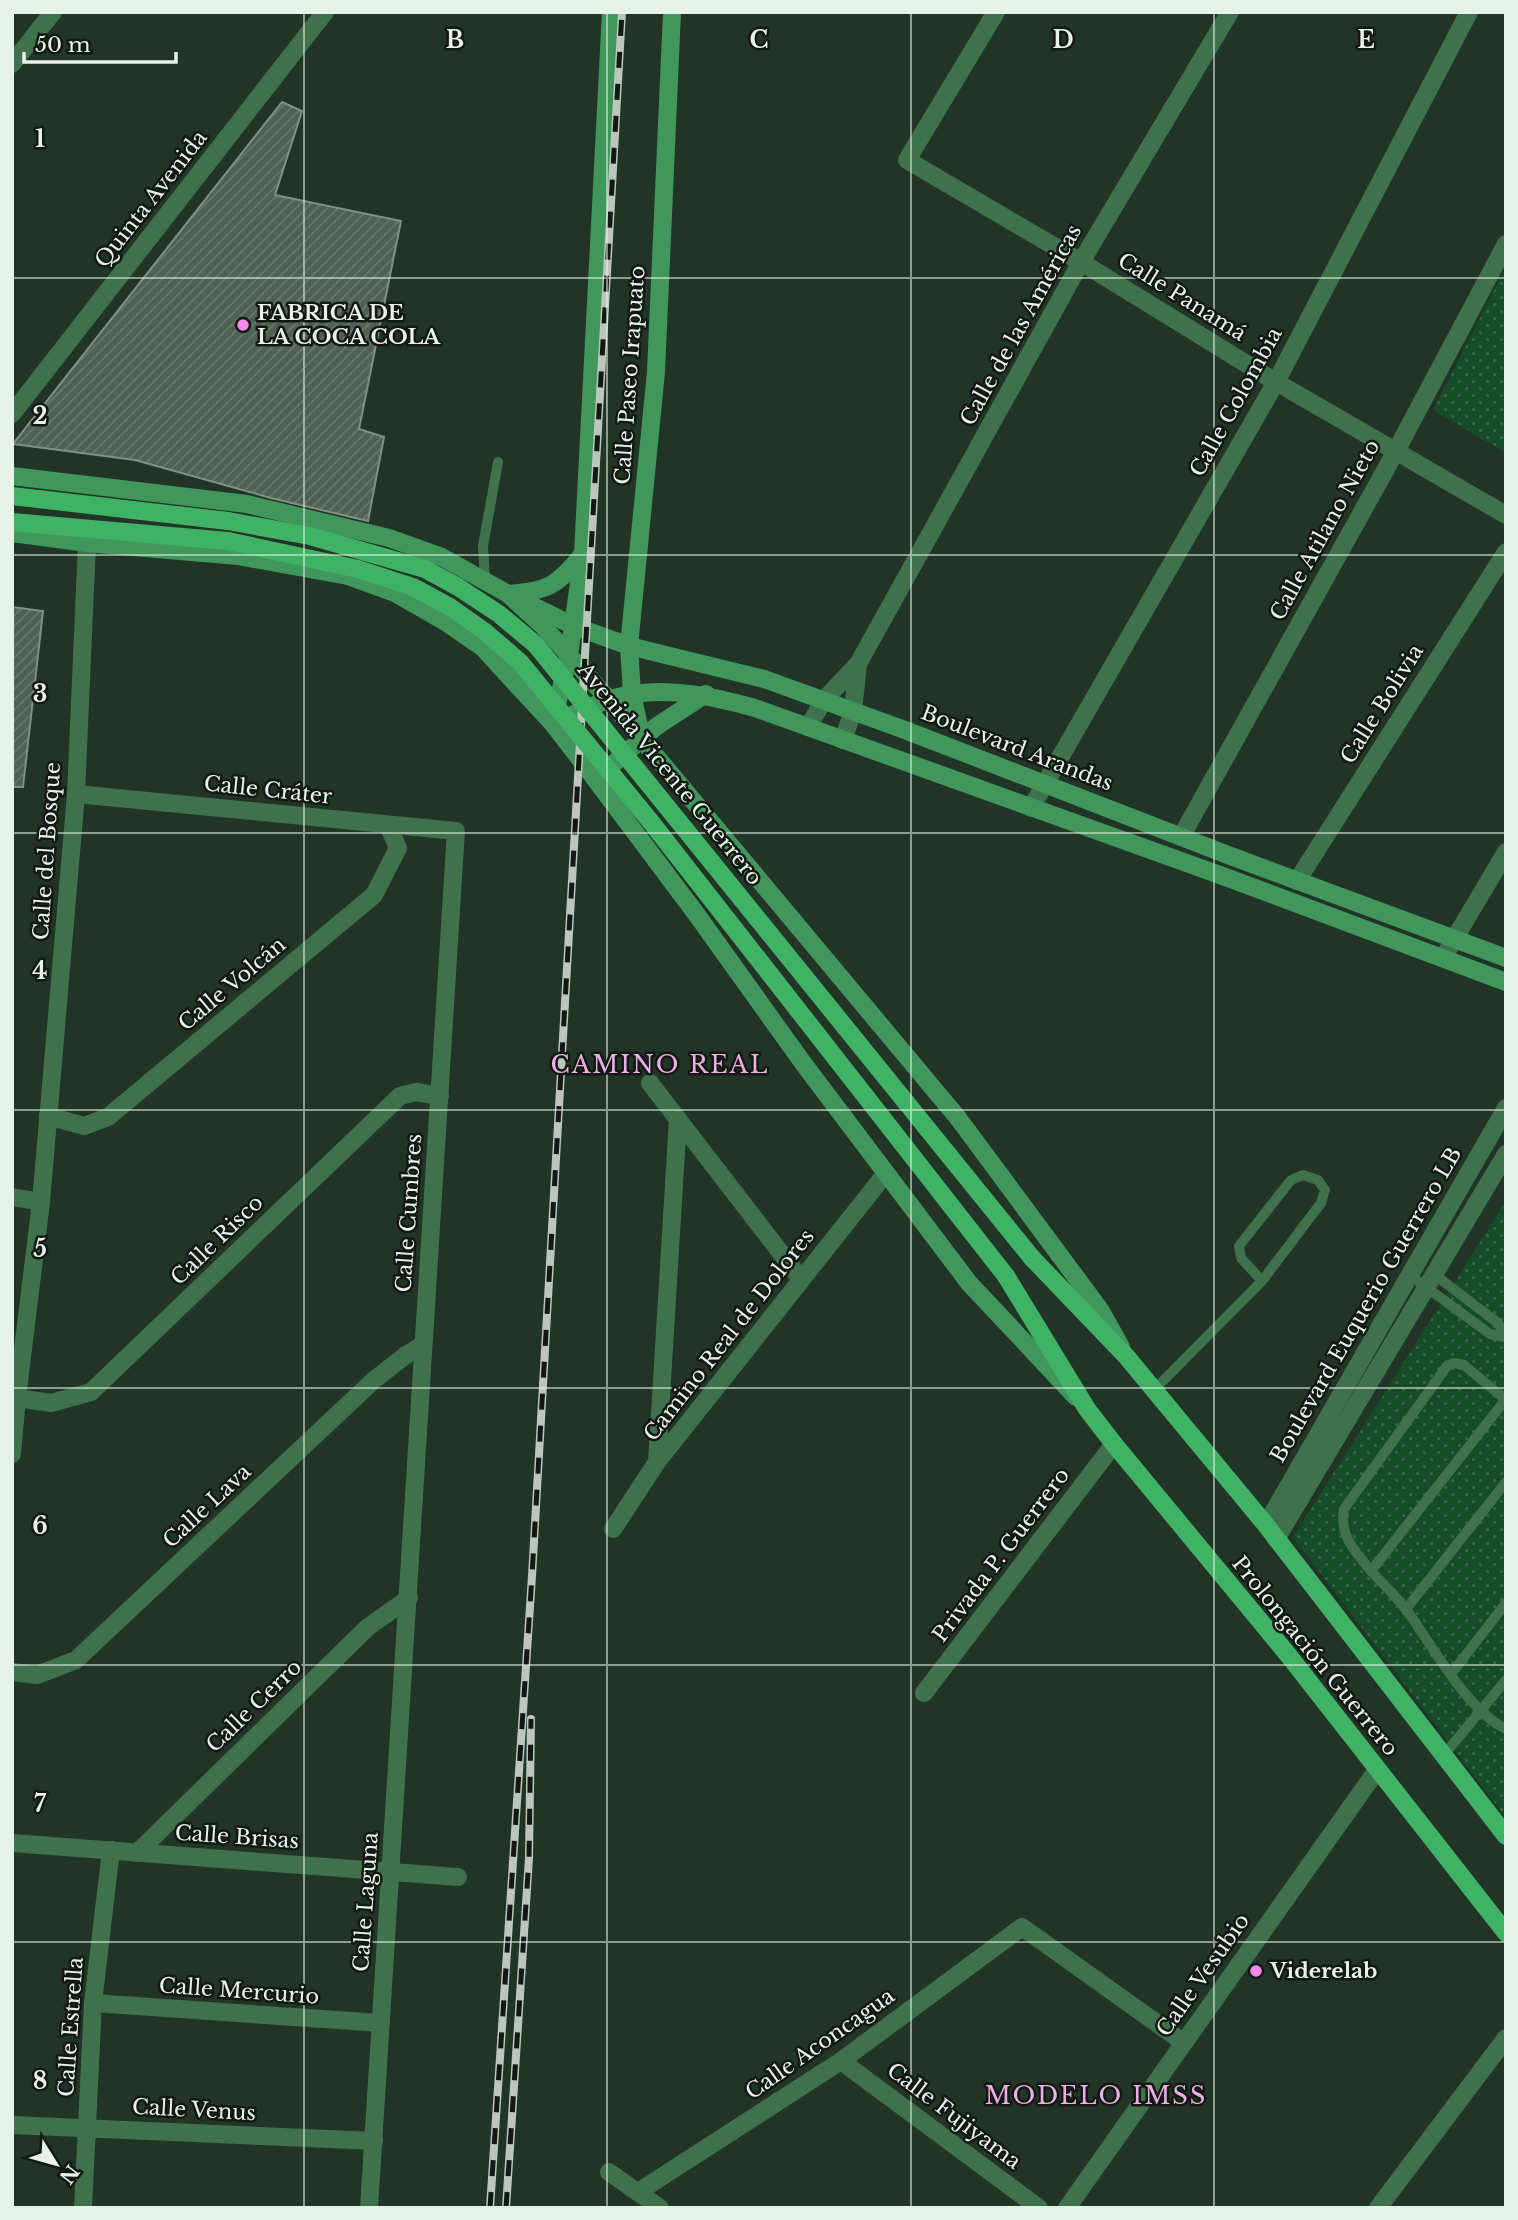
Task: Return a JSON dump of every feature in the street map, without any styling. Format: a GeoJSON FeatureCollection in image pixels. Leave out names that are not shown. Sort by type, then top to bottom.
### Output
{"type":"FeatureCollection","features":[{"type":"Feature","properties":{"kind":"main road","name":"Calle Paseo Irapuato"},"geometry":{"type":"LineString","coordinates":[[552,724],[569,655],[583,554],[611,12]]}},
{"type":"Feature","properties":{"kind":"main road","name":"Calle Paseo Irapuato"},"geometry":{"type":"LineString","coordinates":[[642,739],[632,694],[629,646],[656,372],[672,12]]}},
{"type":"Feature","properties":{"kind":"main road"},"geometry":{"type":"LineString","coordinates":[[12,476],[247,504],[389,538],[442,556],[508,594],[609,700],[958,1118],[1101,1311],[1126,1356]]}},
{"type":"Feature","properties":{"kind":"main road","name":"Avenida Vicente Guerrero"},"geometry":{"type":"LineString","coordinates":[[12,496],[228,520],[310,536],[425,569],[499,614],[536,645],[1032,1258],[1126,1356]]}},
{"type":"Feature","properties":{"kind":"main road","name":"Avenida Vicente Guerrero"},"geometry":{"type":"LineString","coordinates":[[12,522],[228,541],[358,569],[413,587],[484,631],[520,662],[652,822],[1006,1276],[1087,1409]]}},
{"type":"Feature","properties":{"kind":"main road"},"geometry":{"type":"LineString","coordinates":[[12,533],[88,543],[239,556],[348,576],[395,593],[446,623],[489,655],[552,724],[595,779],[969,1283],[1087,1409]]}},
{"type":"Feature","properties":{"kind":"main road"},"geometry":{"type":"LineString","coordinates":[[508,594],[541,590],[554,585],[583,554]]}},
{"type":"Feature","properties":{"kind":"main road","name":"Boulevard Arandas"},"geometry":{"type":"LineString","coordinates":[[508,594],[574,626],[629,646],[764,679],[824,700],[1506,958]]}},
{"type":"Feature","properties":{"kind":"main road"},"geometry":{"type":"LineString","coordinates":[[489,655],[514,643],[524,629],[527,612]]}},
{"type":"Feature","properties":{"kind":"main road"},"geometry":{"type":"LineString","coordinates":[[552,724],[609,700],[632,694],[706,694],[808,727],[1504,982]]}},
{"type":"Feature","properties":{"kind":"main road"},"geometry":{"type":"LineString","coordinates":[[595,779],[665,721],[706,694]]}},
{"type":"Feature","properties":{"kind":"main road","name":"Prolongación Guerrero"},"geometry":{"type":"LineString","coordinates":[[1126,1356],[1271,1532],[1506,1836]]}},
{"type":"Feature","properties":{"kind":"main road","name":"Prolongación Guerrero"},"geometry":{"type":"LineString","coordinates":[[1087,1409],[1289,1656],[1506,1933]]}},
{"type":"Feature","properties":{"kind":"street"},"geometry":{"type":"LineString","coordinates":[[12,64],[53,12]]}},
{"type":"Feature","properties":{"kind":"street","name":"Quinta Avenida"},"geometry":{"type":"LineString","coordinates":[[12,414],[325,12]]}},
{"type":"Feature","properties":{"kind":"street","name":"Calle Panamá"},"geometry":{"type":"LineString","coordinates":[[996,12],[907,160],[1081,262],[1276,382],[1506,515]]}},
{"type":"Feature","properties":{"kind":"street","name":"Calle de las Américas"},"geometry":{"type":"LineString","coordinates":[[808,727],[824,700],[858,664],[1081,262],[1230,12]]}},
{"type":"Feature","properties":{"kind":"street","name":"Calle Colombia"},"geometry":{"type":"LineString","coordinates":[[1031,808],[1276,382],[1469,12]]}},
{"type":"Feature","properties":{"kind":"street","name":"Calle Atilano Nieto"},"geometry":{"type":"LineString","coordinates":[[1181,837],[1396,451],[1506,244]]}},
{"type":"Feature","properties":{"kind":"street","name":"Calle del Bosque"},"geometry":{"type":"LineString","coordinates":[[12,1454],[20,1308],[41,1202],[76,794],[88,543]]}},
{"type":"Feature","properties":{"kind":"street","name":"Calle Bolivia"},"geometry":{"type":"LineString","coordinates":[[1297,881],[1506,552]]}},
{"type":"Feature","properties":{"kind":"street","name":"Calle de las Américas"},"geometry":{"type":"LineString","coordinates":[[843,740],[853,711],[858,664]]}},
{"type":"Feature","properties":{"kind":"street","name":"Calle Cráter"},"geometry":{"type":"LineString","coordinates":[[76,794],[456,831]]}},
{"type":"Feature","properties":{"kind":"street","name":"Calle Volcán"},"geometry":{"type":"LineString","coordinates":[[48,1116],[84,1126],[108,1117],[373,895],[398,848],[388,825]]}},
{"type":"Feature","properties":{"kind":"street","name":"Calle Cumbres"},"geometry":{"type":"LineString","coordinates":[[409,1598],[456,831]]}},
{"type":"Feature","properties":{"kind":"street"},"geometry":{"type":"LineString","coordinates":[[1443,958],[1506,852]]}},
{"type":"Feature","properties":{"kind":"street"},"geometry":{"type":"LineString","coordinates":[[650,1083],[801,1279]]}},
{"type":"Feature","properties":{"kind":"street","name":"Calle Risco"},"geometry":{"type":"LineString","coordinates":[[16,1398],[51,1403],[91,1392],[400,1096],[416,1092],[439,1096]]}},
{"type":"Feature","properties":{"kind":"street","name":"Boulevard Euquerio Guerrero LB"},"geometry":{"type":"LineString","coordinates":[[1271,1532],[1506,1108]]}},
{"type":"Feature","properties":{"kind":"street"},"geometry":{"type":"LineString","coordinates":[[657,1462],[678,1119]]}},
{"type":"Feature","properties":{"kind":"street","name":"Boulevard Euquerio Guerrero LB"},"geometry":{"type":"LineString","coordinates":[[1271,1532],[1431,1282],[1506,1154]]}},
{"type":"Feature","properties":{"kind":"street","name":"Camino Real de Dolores"},"geometry":{"type":"LineString","coordinates":[[613,1529],[657,1462],[886,1173]]}},
{"type":"Feature","properties":{"kind":"street"},"geometry":{"type":"LineString","coordinates":[[12,1198],[41,1202]]}},
{"type":"Feature","properties":{"kind":"street","name":"Calle Lava"},"geometry":{"type":"LineString","coordinates":[[12,1672],[37,1675],[76,1660],[374,1380],[406,1354],[423,1345]]}},
{"type":"Feature","properties":{"kind":"street","name":"Privada P. Guerrero"},"geometry":{"type":"LineString","coordinates":[[924,1693],[1114,1444]]}},
{"type":"Feature","properties":{"kind":"street","name":"Calle Cerro"},"geometry":{"type":"LineString","coordinates":[[136,1853],[368,1627],[409,1598]]}},
{"type":"Feature","properties":{"kind":"street","name":"Calle Laguna"},"geometry":{"type":"LineString","coordinates":[[369,2208],[409,1598]]}},
{"type":"Feature","properties":{"kind":"street","name":"Calle Vesubio"},"geometry":{"type":"LineString","coordinates":[[1067,2208],[1377,1770]]}},
{"type":"Feature","properties":{"kind":"street","name":"Calle Brisas"},"geometry":{"type":"LineString","coordinates":[[12,1843],[458,1877]]}},
{"type":"Feature","properties":{"kind":"street","name":"Calle Estrella"},"geometry":{"type":"LineString","coordinates":[[83,2208],[93,2003],[111,1850]]}},
{"type":"Feature","properties":{"kind":"street","name":"Calle Aconcagua"},"geometry":{"type":"LineString","coordinates":[[638,2192],[841,2061],[1022,1927],[1183,2042]]}},
{"type":"Feature","properties":{"kind":"street","name":"Calle Mercurio"},"geometry":{"type":"LineString","coordinates":[[93,2003],[381,2024]]}},
{"type":"Feature","properties":{"kind":"street"},"geometry":{"type":"LineString","coordinates":[[1378,2208],[1506,2038]]}},
{"type":"Feature","properties":{"kind":"street","name":"Calle Fujiyama"},"geometry":{"type":"LineString","coordinates":[[841,2061],[1039,2208]]}},
{"type":"Feature","properties":{"kind":"street","name":"Calle Venus"},"geometry":{"type":"LineString","coordinates":[[12,2126],[374,2141]]}},
{"type":"Feature","properties":{"kind":"street"},"geometry":{"type":"LineString","coordinates":[[609,2172],[660,2208]]}},
{"type":"Feature","properties":{"kind":"lane"},"geometry":{"type":"LineString","coordinates":[[485,579],[483,546],[498,462]]}},
{"type":"Feature","properties":{"kind":"lane"},"geometry":{"type":"LineString","coordinates":[[1154,1390],[1262,1281],[1321,1203],[1325,1190],[1318,1180],[1303,1175],[1291,1180],[1239,1246],[1241,1258],[1262,1281]]}},
{"type":"Feature","properties":{"kind":"lane"},"geometry":{"type":"LineString","coordinates":[[1411,1276],[1431,1282],[1498,1323],[1505,1338]]}},
{"type":"Feature","properties":{"kind":"lane"},"geometry":{"type":"LineString","coordinates":[[1431,1282],[1490,1334],[1505,1338]]}},
{"type":"Feature","properties":{"kind":"lane"},"geometry":{"type":"LineString","coordinates":[[1371,1571],[1505,1399],[1464,1365],[1454,1363],[1447,1366],[1344,1508],[1341,1522],[1346,1539],[1371,1571],[1406,1609],[1481,1712],[1506,1729]]}},
{"type":"Feature","properties":{"kind":"lane"},"geometry":{"type":"LineString","coordinates":[[1406,1609],[1506,1482]]}},
{"type":"Feature","properties":{"kind":"lane"},"geometry":{"type":"LineString","coordinates":[[1451,1674],[1506,1603]]}},
{"type":"Feature","properties":{"kind":"lane"},"geometry":{"type":"LineString","coordinates":[[1443,1756],[1506,1680]]}},
{"type":"Feature","properties":{"kind":"green space"},"geometry":{"type":"Polygon","coordinates":[[[1506,267],[1506,453],[1433,410],[1506,267]]]}},
{"type":"Feature","properties":{"kind":"green space"},"geometry":{"type":"Polygon","coordinates":[[[1506,1201],[1506,1818],[1293,1537],[1506,1201]]]}},
{"type":"Feature","properties":{"kind":"building","name":"FABRICA DE LA COCA COLA"},"geometry":{"type":"Polygon","coordinates":[[[282,102],[302,111],[275,195],[401,221],[359,429],[384,437],[368,521],[271,498],[135,460],[13,444],[282,102]]]}},
{"type":"Feature","properties":{"kind":"building"},"geometry":{"type":"Polygon","coordinates":[[[12,607],[43,611],[23,787],[12,787],[12,607]]]}},
{"type":"Feature","properties":{"kind":"railway"},"geometry":{"type":"LineString","coordinates":[[490,2208],[532,1576],[622,12]]}},
{"type":"Feature","properties":{"kind":"railway"},"geometry":{"type":"LineString","coordinates":[[506,2208],[529,1858],[531,1719]]}},
{"type":"Feature","properties":{"kind":"place","name":"FABRICA DE LA COCA COLA"},"geometry":{"type":"Point","coordinates":[243,325]}},
{"type":"Feature","properties":{"kind":"place","name":"Viderelab"},"geometry":{"type":"Point","coordinates":[1256,1971]}},
{"type":"Feature","properties":{"kind":"district","name":"CAMINO REAL"},"geometry":{"type":"Point","coordinates":[660,1064]}},
{"type":"Feature","properties":{"kind":"district","name":"MODELO IMSS"},"geometry":{"type":"Point","coordinates":[1096,2095]}}]}
